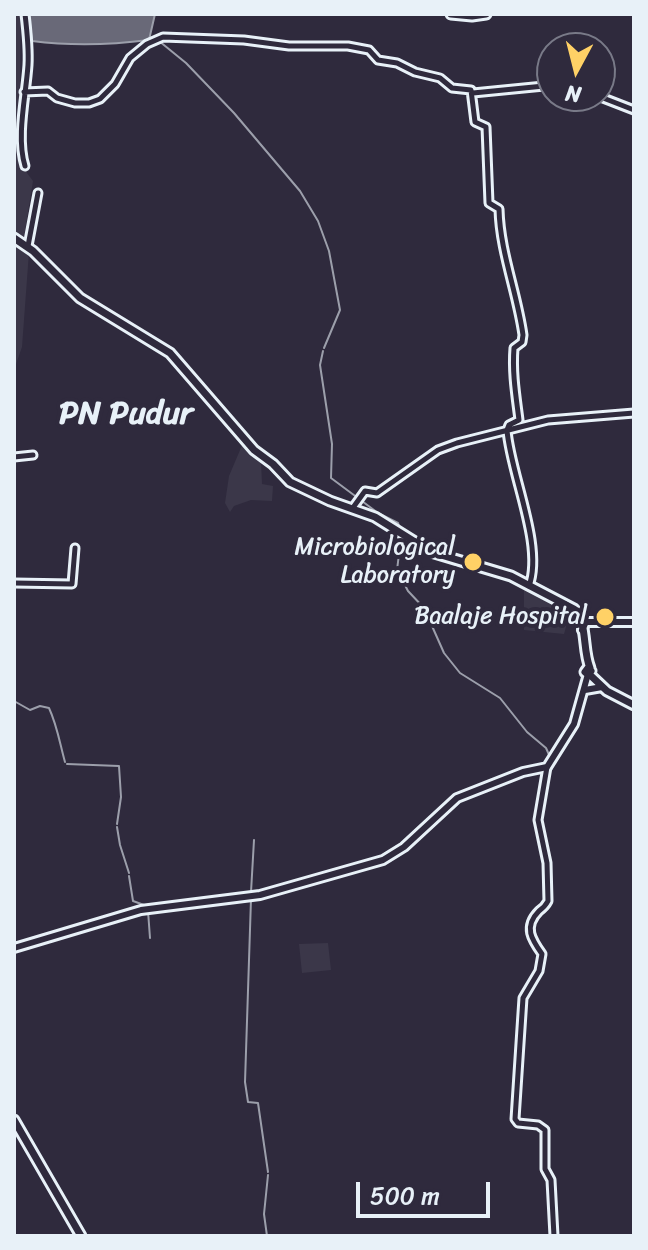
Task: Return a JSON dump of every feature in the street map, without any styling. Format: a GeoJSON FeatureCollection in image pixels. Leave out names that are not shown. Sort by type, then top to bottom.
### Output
{"type":"FeatureCollection","features":[{"type":"Feature","properties":{"kind":"main road"},"geometry":{"type":"LineString","coordinates":[[451,14],[486,14]]}},
{"type":"Feature","properties":{"kind":"main road"},"geometry":{"type":"LineString","coordinates":[[14,240],[28,246],[80,298],[170,353],[254,450],[273,464],[286,480],[310,493],[356,504],[437,556],[513,579],[571,609],[584,622],[588,671],[576,717],[547,767],[523,772],[457,798],[404,847],[383,860],[260,895],[141,910],[14,948]]}},
{"type":"Feature","properties":{"kind":"main road"},"geometry":{"type":"LineString","coordinates":[[14,240],[30,251],[77,300],[165,352],[252,450],[272,466],[284,481],[310,495],[356,504]]}},
{"type":"Feature","properties":{"kind":"main road"},"geometry":{"type":"LineString","coordinates":[[584,622],[634,622]]}},
{"type":"Feature","properties":{"kind":"main road"},"geometry":{"type":"LineString","coordinates":[[588,671],[602,686],[634,704]]}},
{"type":"Feature","properties":{"kind":"main road"},"geometry":{"type":"LineString","coordinates":[[576,717],[588,671]]}},
{"type":"Feature","properties":{"kind":"main road"},"geometry":{"type":"LineString","coordinates":[[585,690],[602,686]]}},
{"type":"Feature","properties":{"kind":"main road"},"geometry":{"type":"LineString","coordinates":[[14,1120],[81,1236]]}},
{"type":"Feature","properties":{"kind":"street"},"geometry":{"type":"LineString","coordinates":[[25,14],[29,58],[18,154],[25,166]]}},
{"type":"Feature","properties":{"kind":"street"},"geometry":{"type":"LineString","coordinates":[[24,92],[46,91],[57,98],[89,103],[100,99],[115,84],[130,58],[155,40],[199,37],[369,50],[375,59],[397,63],[415,72],[440,78],[451,87],[473,93],[536,87]]}},
{"type":"Feature","properties":{"kind":"street"},"geometry":{"type":"LineString","coordinates":[[473,93],[475,122],[486,127],[489,203],[499,209],[503,251],[512,278],[523,335],[522,342],[513,353],[519,420],[509,425],[507,430],[530,542],[532,564],[529,586]]}},
{"type":"Feature","properties":{"kind":"street"},"geometry":{"type":"LineString","coordinates":[[28,246],[38,193]]}},
{"type":"Feature","properties":{"kind":"street"},"geometry":{"type":"LineString","coordinates":[[356,504],[367,490],[377,493],[441,448],[548,420],[634,413]]}},
{"type":"Feature","properties":{"kind":"street"},"geometry":{"type":"LineString","coordinates":[[14,457],[33,455]]}},
{"type":"Feature","properties":{"kind":"street"},"geometry":{"type":"LineString","coordinates":[[14,583],[72,584],[75,548]]}},
{"type":"Feature","properties":{"kind":"street"},"geometry":{"type":"LineString","coordinates":[[547,767],[538,820],[547,863],[548,901],[533,920],[531,929],[534,945],[542,954],[541,966],[523,998],[515,1119],[518,1123],[538,1125],[545,1130],[545,1169],[551,1180],[554,1236]]}},
{"type":"Feature","properties":{"kind":"shaded area"},"geometry":{"type":"Polygon","coordinates":[[[14,14],[21,14],[17,153],[33,181],[24,237],[27,242],[14,234],[14,14]]]}},
{"type":"Feature","properties":{"kind":"shaded area"},"geometry":{"type":"Polygon","coordinates":[[[14,243],[29,252],[22,347],[14,370],[14,243]]]}},
{"type":"Feature","properties":{"kind":"shaded area"},"geometry":{"type":"Polygon","coordinates":[[[243,443],[261,461],[262,484],[273,486],[272,501],[251,500],[234,506],[230,512],[225,503],[229,476],[243,443]]]}},
{"type":"Feature","properties":{"kind":"shaded area"},"geometry":{"type":"Polygon","coordinates":[[[524,588],[570,613],[564,634],[524,630],[524,588]]]}},
{"type":"Feature","properties":{"kind":"shaded area"},"geometry":{"type":"Polygon","coordinates":[[[328,943],[331,970],[302,973],[299,944],[328,943]]]}},
{"type":"Feature","properties":{"kind":"water"},"geometry":{"type":"Polygon","coordinates":[[[29,14],[155,14],[149,40],[61,44],[32,41],[29,14]]]}},
{"type":"Feature","properties":{"kind":"waterway"},"geometry":{"type":"LineString","coordinates":[[159,41],[186,63],[234,113],[300,191],[318,221],[329,251],[340,310],[324,348]]}},
{"type":"Feature","properties":{"kind":"waterway"},"geometry":{"type":"LineString","coordinates":[[323,351],[320,365],[332,444],[331,478],[378,513],[398,523],[401,531]]}},
{"type":"Feature","properties":{"kind":"waterway"},"geometry":{"type":"LineString","coordinates":[[401,538],[397,570],[408,591],[424,608],[444,653],[460,673],[500,698],[527,732],[546,748],[550,757]]}},
{"type":"Feature","properties":{"kind":"waterway"},"geometry":{"type":"LineString","coordinates":[[14,701],[30,710],[40,706],[49,708],[65,762]]}},
{"type":"Feature","properties":{"kind":"waterway"},"geometry":{"type":"LineString","coordinates":[[67,764],[119,766],[121,797],[117,824]]}},
{"type":"Feature","properties":{"kind":"waterway"},"geometry":{"type":"LineString","coordinates":[[117,827],[129,873]]}},
{"type":"Feature","properties":{"kind":"waterway"},"geometry":{"type":"LineString","coordinates":[[251,892],[254,840]]}},
{"type":"Feature","properties":{"kind":"waterway"},"geometry":{"type":"LineString","coordinates":[[129,876],[133,901],[144,905]]}},
{"type":"Feature","properties":{"kind":"waterway"},"geometry":{"type":"LineString","coordinates":[[251,899],[245,1082],[248,1102],[258,1103],[268,1172]]}},
{"type":"Feature","properties":{"kind":"waterway"},"geometry":{"type":"LineString","coordinates":[[148,911],[150,938]]}},
{"type":"Feature","properties":{"kind":"waterway"},"geometry":{"type":"LineString","coordinates":[[267,1236],[264,1214],[268,1175]]}},
{"type":"Feature","properties":{"kind":"place","name":"Microbiological Laboratory"},"geometry":{"type":"Point","coordinates":[473,562]}},
{"type":"Feature","properties":{"kind":"place","name":"Baalaje Hospital"},"geometry":{"type":"Point","coordinates":[605,617]}},
{"type":"Feature","properties":{"kind":"district","name":"PN Pudur"},"geometry":{"type":"Point","coordinates":[126,415]}}]}
